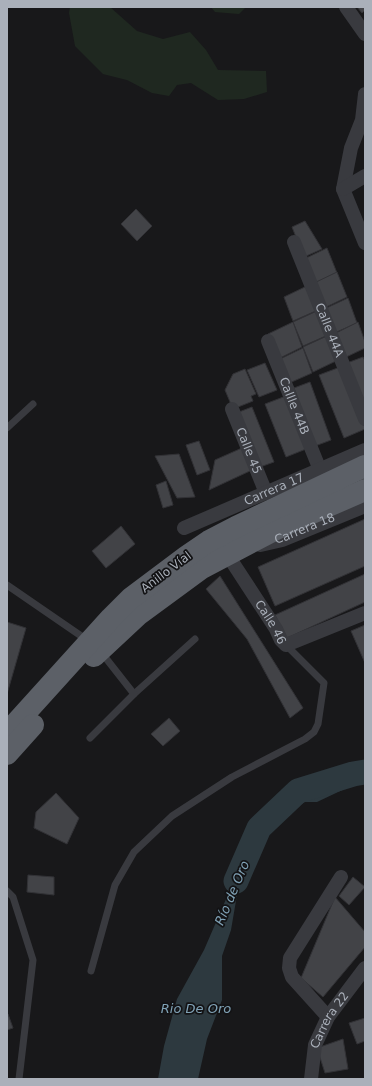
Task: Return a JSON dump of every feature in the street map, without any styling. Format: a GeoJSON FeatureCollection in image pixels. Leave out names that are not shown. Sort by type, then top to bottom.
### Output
{"type":"FeatureCollection","features":[{"type":"Feature","properties":{"kind":"highway","name":"Anillo Víal"},"geometry":{"type":"LineString","coordinates":[[7,754],[131,598],[209,541],[322,485],[365,466]]}},
{"type":"Feature","properties":{"kind":"highway","name":"Anillo Víal"},"geometry":{"type":"LineString","coordinates":[[7,733],[94,646],[202,568],[282,526],[365,490]]}},
{"type":"Feature","properties":{"kind":"street"},"geometry":{"type":"LineString","coordinates":[[346,7],[365,34]]}},
{"type":"Feature","properties":{"kind":"street"},"geometry":{"type":"LineString","coordinates":[[365,94],[362,120],[351,148],[343,189],[365,243]]}},
{"type":"Feature","properties":{"kind":"street"},"geometry":{"type":"LineString","coordinates":[[343,189],[365,176]]}},
{"type":"Feature","properties":{"kind":"street","name":"Calle 44A"},"geometry":{"type":"LineString","coordinates":[[294,242],[365,419]]}},
{"type":"Feature","properties":{"kind":"street","name":"Callle 44B"},"geometry":{"type":"LineString","coordinates":[[268,341],[320,470]]}},
{"type":"Feature","properties":{"kind":"street","name":"Calle 45"},"geometry":{"type":"LineString","coordinates":[[232,409],[266,493]]}},
{"type":"Feature","properties":{"kind":"street","name":"Carrera 17"},"geometry":{"type":"LineString","coordinates":[[184,528],[365,450]]}},
{"type":"Feature","properties":{"kind":"street","name":"Carrera 18"},"geometry":{"type":"LineString","coordinates":[[235,551],[282,538],[365,504]]}},
{"type":"Feature","properties":{"kind":"street","name":"Calle 46"},"geometry":{"type":"LineString","coordinates":[[235,551],[281,640],[286,645]]}},
{"type":"Feature","properties":{"kind":"street"},"geometry":{"type":"LineString","coordinates":[[286,645],[365,613]]}},
{"type":"Feature","properties":{"kind":"street"},"geometry":{"type":"LineString","coordinates":[[328,1017],[292,977],[289,968],[290,958],[341,877]]}},
{"type":"Feature","properties":{"kind":"street","name":"Carrera 22"},"geometry":{"type":"LineString","coordinates":[[311,1079],[315,1045],[328,1017],[365,968]]}},
{"type":"Feature","properties":{"kind":"lane"},"geometry":{"type":"LineString","coordinates":[[7,428],[33,404]]}},
{"type":"Feature","properties":{"kind":"lane"},"geometry":{"type":"LineString","coordinates":[[7,585],[94,646],[134,694]]}},
{"type":"Feature","properties":{"kind":"lane"},"geometry":{"type":"LineString","coordinates":[[90,738],[134,694],[195,639]]}},
{"type":"Feature","properties":{"kind":"lane","name":"Calle 46"},"geometry":{"type":"LineString","coordinates":[[91,971],[115,885],[134,852],[172,816],[232,777],[305,739],[314,732],[318,724],[324,683],[286,645]]}},
{"type":"Feature","properties":{"kind":"lane"},"geometry":{"type":"LineString","coordinates":[[7,891],[13,897],[33,960],[19,1079]]}},
{"type":"Feature","properties":{"kind":"shaded area"},"geometry":{"type":"Polygon","coordinates":[[[70,7],[110,7],[137,31],[163,39],[190,32],[206,50],[218,70],[266,71],[267,92],[244,99],[218,100],[191,83],[177,85],[169,96],[152,93],[127,80],[103,74],[75,46],[69,13],[70,7]]]}},
{"type":"Feature","properties":{"kind":"shaded area"},"geometry":{"type":"Polygon","coordinates":[[[211,7],[246,7],[239,14],[215,12],[211,7]]]}},
{"type":"Feature","properties":{"kind":"water","name":"Rio De Oro"},"geometry":{"type":"Polygon","coordinates":[[[365,768],[365,784],[355,784],[317,802],[305,802],[288,811],[268,835],[257,859],[238,889],[231,930],[222,956],[222,1000],[207,1039],[198,1079],[158,1079],[164,1046],[177,999],[204,950],[246,853],[273,825],[272,809],[365,768]]]}},
{"type":"Feature","properties":{"kind":"building"},"geometry":{"type":"Polygon","coordinates":[[[357,7],[365,7],[365,10],[362,13],[357,7]]]}},
{"type":"Feature","properties":{"kind":"building"},"geometry":{"type":"Polygon","coordinates":[[[136,209],[152,226],[137,241],[121,224],[136,209]]]}},
{"type":"Feature","properties":{"kind":"building"},"geometry":{"type":"Polygon","coordinates":[[[305,221],[322,249],[304,257],[292,227],[305,221]]]}},
{"type":"Feature","properties":{"kind":"building"},"geometry":{"type":"Polygon","coordinates":[[[327,248],[337,273],[312,285],[302,260],[327,248]]]}},
{"type":"Feature","properties":{"kind":"building"},"geometry":{"type":"Polygon","coordinates":[[[337,272],[347,297],[322,309],[312,284],[337,272]]]}},
{"type":"Feature","properties":{"kind":"building"},"geometry":{"type":"Polygon","coordinates":[[[309,285],[318,310],[293,321],[284,297],[309,285]]]}},
{"type":"Feature","properties":{"kind":"building"},"geometry":{"type":"Polygon","coordinates":[[[348,298],[357,323],[332,334],[322,310],[348,298]]]}},
{"type":"Feature","properties":{"kind":"building"},"geometry":{"type":"Polygon","coordinates":[[[319,310],[328,335],[303,346],[293,322],[319,310]]]}},
{"type":"Feature","properties":{"kind":"building"},"geometry":{"type":"Polygon","coordinates":[[[293,322],[302,347],[278,359],[268,334],[293,322]]]}},
{"type":"Feature","properties":{"kind":"building"},"geometry":{"type":"Polygon","coordinates":[[[358,322],[365,342],[365,348],[342,359],[332,335],[358,322]]]}},
{"type":"Feature","properties":{"kind":"building"},"geometry":{"type":"Polygon","coordinates":[[[329,335],[338,360],[313,372],[303,347],[329,335]]]}},
{"type":"Feature","properties":{"kind":"building"},"geometry":{"type":"Polygon","coordinates":[[[303,348],[312,373],[287,384],[278,360],[303,348]]]}},
{"type":"Feature","properties":{"kind":"building"},"geometry":{"type":"Polygon","coordinates":[[[363,357],[365,361],[365,406],[347,363],[363,357]]]}},
{"type":"Feature","properties":{"kind":"building"},"geometry":{"type":"Polygon","coordinates":[[[265,363],[277,390],[259,397],[247,370],[265,363]]]}},
{"type":"Feature","properties":{"kind":"building"},"geometry":{"type":"Polygon","coordinates":[[[343,366],[365,422],[365,429],[344,438],[319,375],[343,366]]]}},
{"type":"Feature","properties":{"kind":"building"},"geometry":{"type":"Polygon","coordinates":[[[245,369],[256,394],[251,396],[253,401],[233,409],[225,390],[233,374],[245,369]]]}},
{"type":"Feature","properties":{"kind":"building"},"geometry":{"type":"Polygon","coordinates":[[[310,382],[331,440],[315,446],[294,388],[310,382]]]}},
{"type":"Feature","properties":{"kind":"building"},"geometry":{"type":"Polygon","coordinates":[[[286,396],[306,449],[286,457],[265,404],[286,396]]]}},
{"type":"Feature","properties":{"kind":"building"},"geometry":{"type":"Polygon","coordinates":[[[252,407],[274,462],[260,467],[239,412],[252,407]]]}},
{"type":"Feature","properties":{"kind":"building"},"geometry":{"type":"Polygon","coordinates":[[[199,441],[210,470],[197,475],[186,445],[199,441]]]}},
{"type":"Feature","properties":{"kind":"building"},"geometry":{"type":"Polygon","coordinates":[[[242,448],[252,470],[209,490],[215,460],[242,448]]]}},
{"type":"Feature","properties":{"kind":"building"},"geometry":{"type":"Polygon","coordinates":[[[179,454],[195,497],[177,498],[155,456],[179,454]]]}},
{"type":"Feature","properties":{"kind":"building"},"geometry":{"type":"Polygon","coordinates":[[[166,481],[173,505],[163,508],[156,485],[166,481]]]}},
{"type":"Feature","properties":{"kind":"building"},"geometry":{"type":"Polygon","coordinates":[[[365,519],[365,566],[275,606],[258,567],[365,519]]]}},
{"type":"Feature","properties":{"kind":"building"},"geometry":{"type":"Polygon","coordinates":[[[121,526],[135,544],[106,568],[92,551],[121,526]]]}},
{"type":"Feature","properties":{"kind":"building"},"geometry":{"type":"Polygon","coordinates":[[[365,574],[365,602],[287,638],[275,615],[365,574]]]}},
{"type":"Feature","properties":{"kind":"building"},"geometry":{"type":"Polygon","coordinates":[[[220,576],[303,708],[290,718],[247,639],[206,589],[220,576]]]}},
{"type":"Feature","properties":{"kind":"building"},"geometry":{"type":"Polygon","coordinates":[[[7,622],[26,628],[7,694],[7,622]]]}},
{"type":"Feature","properties":{"kind":"building"},"geometry":{"type":"Polygon","coordinates":[[[365,625],[365,663],[351,631],[365,625]]]}},
{"type":"Feature","properties":{"kind":"building"},"geometry":{"type":"Polygon","coordinates":[[[169,718],[180,731],[163,746],[151,734],[169,718]]]}},
{"type":"Feature","properties":{"kind":"building"},"geometry":{"type":"Polygon","coordinates":[[[56,793],[79,818],[67,844],[34,828],[36,812],[56,793]]]}},
{"type":"Feature","properties":{"kind":"building"},"geometry":{"type":"Polygon","coordinates":[[[28,875],[54,877],[54,895],[27,892],[28,875]]]}},
{"type":"Feature","properties":{"kind":"building"},"geometry":{"type":"Polygon","coordinates":[[[353,877],[365,887],[349,905],[339,896],[353,877]]]}},
{"type":"Feature","properties":{"kind":"building"},"geometry":{"type":"Polygon","coordinates":[[[335,897],[365,932],[365,947],[323,997],[301,978],[335,897]]]}},
{"type":"Feature","properties":{"kind":"building"},"geometry":{"type":"Polygon","coordinates":[[[8,1014],[13,1028],[7,1030],[7,1015],[8,1014]]]}},
{"type":"Feature","properties":{"kind":"building"},"geometry":{"type":"Polygon","coordinates":[[[365,1018],[365,1041],[357,1044],[349,1023],[365,1018]]]}},
{"type":"Feature","properties":{"kind":"building"},"geometry":{"type":"Polygon","coordinates":[[[343,1039],[348,1069],[325,1073],[317,1048],[343,1039]]]}},
{"type":"Feature","properties":{"kind":"waterway","name":"Río de Oro"},"geometry":{"type":"LineString","coordinates":[[236,881],[259,828],[298,791],[353,774],[365,772]]}}]}
